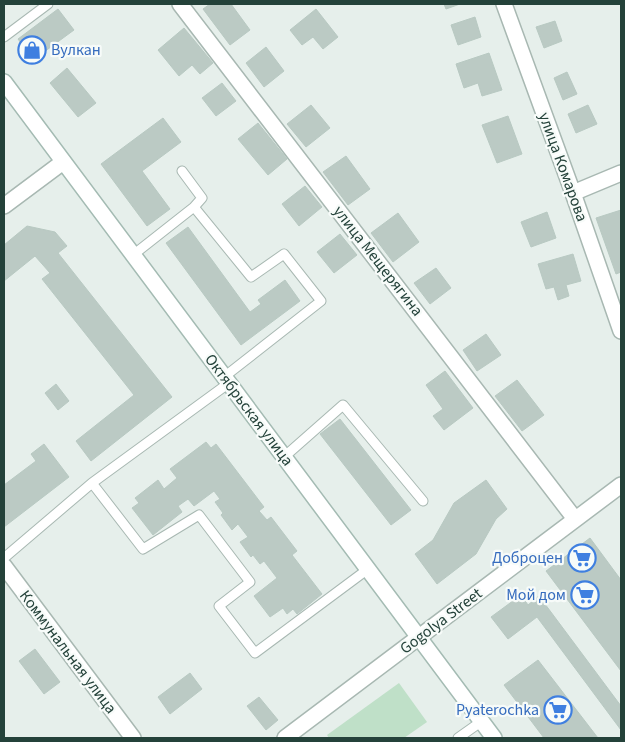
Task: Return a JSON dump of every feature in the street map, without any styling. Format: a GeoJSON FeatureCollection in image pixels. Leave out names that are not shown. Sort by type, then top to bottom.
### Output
{"type":"FeatureCollection","features":[{"type":"Feature","properties":{"kind":"street","name":"улица Мещерягина"},"geometry":{"type":"LineString","coordinates":[[180,4],[575,519]]}},
{"type":"Feature","properties":{"kind":"street","name":"улица Комарова"},"geometry":{"type":"LineString","coordinates":[[504,4],[621,331]]}},
{"type":"Feature","properties":{"kind":"street","name":"Октябрьская улица"},"geometry":{"type":"LineString","coordinates":[[4,82],[494,738]]}},
{"type":"Feature","properties":{"kind":"street"},"geometry":{"type":"LineString","coordinates":[[4,206],[63,162]]}},
{"type":"Feature","properties":{"kind":"street"},"geometry":{"type":"LineString","coordinates":[[573,193],[621,173]]}},
{"type":"Feature","properties":{"kind":"street","name":"Gogolya Street"},"geometry":{"type":"LineString","coordinates":[[285,738],[621,485]]}},
{"type":"Feature","properties":{"kind":"street","name":"Коммунальная улица"},"geometry":{"type":"LineString","coordinates":[[4,566],[132,738]]}},
{"type":"Feature","properties":{"kind":"lane"},"geometry":{"type":"LineString","coordinates":[[4,37],[48,4]]}},
{"type":"Feature","properties":{"kind":"lane"},"geometry":{"type":"LineString","coordinates":[[133,255],[194,207],[202,198],[182,171]]}},
{"type":"Feature","properties":{"kind":"lane"},"geometry":{"type":"LineString","coordinates":[[4,558],[92,483],[226,380],[321,301],[284,254],[251,277],[194,207]]}},
{"type":"Feature","properties":{"kind":"lane"},"geometry":{"type":"LineString","coordinates":[[284,457],[343,405],[423,501]]}},
{"type":"Feature","properties":{"kind":"lane"},"geometry":{"type":"LineString","coordinates":[[92,483],[144,550],[199,515],[250,582],[219,606],[255,653],[368,569]]}},
{"type":"Feature","properties":{"kind":"lane"},"geometry":{"type":"LineString","coordinates":[[458,738],[482,722]]}},
{"type":"Feature","properties":{"kind":"green space"},"geometry":{"type":"Polygon","coordinates":[[[399,683],[427,722],[404,738],[329,738],[327,735],[399,683]]]}},
{"type":"Feature","properties":{"kind":"building"},"geometry":{"type":"Polygon","coordinates":[[[210,4],[231,4],[250,30],[230,45],[203,9],[210,4]]]}},
{"type":"Feature","properties":{"kind":"building"},"geometry":{"type":"Polygon","coordinates":[[[444,4],[460,4],[446,9],[444,4]]]}},
{"type":"Feature","properties":{"kind":"building"},"geometry":{"type":"Polygon","coordinates":[[[58,9],[74,30],[33,60],[18,39],[58,9]]]}},
{"type":"Feature","properties":{"kind":"building"},"geometry":{"type":"Polygon","coordinates":[[[316,9],[338,37],[323,49],[313,37],[302,45],[290,30],[316,9]]]}},
{"type":"Feature","properties":{"kind":"building"},"geometry":{"type":"Polygon","coordinates":[[[475,17],[481,37],[458,45],[451,25],[475,17]]]}},
{"type":"Feature","properties":{"kind":"building"},"geometry":{"type":"Polygon","coordinates":[[[555,21],[562,41],[544,48],[536,27],[555,21]]]}},
{"type":"Feature","properties":{"kind":"building"},"geometry":{"type":"Polygon","coordinates":[[[184,28],[213,63],[200,74],[192,65],[179,76],[158,50],[184,28]]]}},
{"type":"Feature","properties":{"kind":"building"},"geometry":{"type":"Polygon","coordinates":[[[266,47],[284,71],[264,87],[246,63],[266,47]]]}},
{"type":"Feature","properties":{"kind":"building"},"geometry":{"type":"Polygon","coordinates":[[[489,53],[502,90],[482,96],[478,83],[464,88],[456,64],[489,53]]]}},
{"type":"Feature","properties":{"kind":"building"},"geometry":{"type":"Polygon","coordinates":[[[67,68],[96,103],[78,117],[50,83],[67,68]]]}},
{"type":"Feature","properties":{"kind":"building"},"geometry":{"type":"Polygon","coordinates":[[[567,72],[577,94],[563,100],[554,78],[567,72]]]}},
{"type":"Feature","properties":{"kind":"building"},"geometry":{"type":"Polygon","coordinates":[[[222,83],[236,101],[216,116],[202,98],[222,83]]]}},
{"type":"Feature","properties":{"kind":"building"},"geometry":{"type":"Polygon","coordinates":[[[311,105],[330,128],[306,147],[287,124],[311,105]]]}},
{"type":"Feature","properties":{"kind":"building"},"geometry":{"type":"Polygon","coordinates":[[[588,105],[597,124],[576,133],[568,114],[588,105]]]}},
{"type":"Feature","properties":{"kind":"building"},"geometry":{"type":"Polygon","coordinates":[[[508,116],[522,154],[497,163],[482,125],[508,116]]]}},
{"type":"Feature","properties":{"kind":"building"},"geometry":{"type":"Polygon","coordinates":[[[163,118],[181,142],[142,171],[170,209],[147,226],[101,164],[163,118]]]}},
{"type":"Feature","properties":{"kind":"building"},"geometry":{"type":"Polygon","coordinates":[[[258,123],[287,159],[268,175],[238,139],[258,123]]]}},
{"type":"Feature","properties":{"kind":"building"},"geometry":{"type":"Polygon","coordinates":[[[346,156],[370,189],[348,205],[323,172],[346,156]]]}},
{"type":"Feature","properties":{"kind":"building"},"geometry":{"type":"Polygon","coordinates":[[[305,186],[322,207],[299,226],[282,204],[305,186]]]}},
{"type":"Feature","properties":{"kind":"building"},"geometry":{"type":"Polygon","coordinates":[[[621,210],[621,272],[616,274],[596,218],[621,210]]]}},
{"type":"Feature","properties":{"kind":"building"},"geometry":{"type":"Polygon","coordinates":[[[547,212],[556,238],[531,247],[521,222],[547,212]]]}},
{"type":"Feature","properties":{"kind":"building"},"geometry":{"type":"Polygon","coordinates":[[[398,213],[419,242],[393,262],[371,233],[398,213]]]}},
{"type":"Feature","properties":{"kind":"building"},"geometry":{"type":"Polygon","coordinates":[[[27,226],[55,232],[67,246],[58,253],[172,397],[91,461],[76,441],[134,395],[42,279],[50,273],[35,256],[4,281],[4,245],[27,226]]]}},
{"type":"Feature","properties":{"kind":"building"},"geometry":{"type":"Polygon","coordinates":[[[188,227],[250,312],[261,304],[258,300],[285,280],[300,301],[241,345],[166,243],[188,227]]]}},
{"type":"Feature","properties":{"kind":"building"},"geometry":{"type":"Polygon","coordinates":[[[340,234],[357,255],[334,273],[317,252],[340,234]]]}},
{"type":"Feature","properties":{"kind":"building"},"geometry":{"type":"Polygon","coordinates":[[[573,254],[581,281],[566,285],[569,296],[558,300],[554,287],[546,289],[538,264],[573,254]]]}},
{"type":"Feature","properties":{"kind":"building"},"geometry":{"type":"Polygon","coordinates":[[[436,268],[451,288],[430,304],[414,283],[436,268]]]}},
{"type":"Feature","properties":{"kind":"building"},"geometry":{"type":"Polygon","coordinates":[[[486,334],[501,355],[477,371],[463,350],[486,334]]]}},
{"type":"Feature","properties":{"kind":"building"},"geometry":{"type":"Polygon","coordinates":[[[445,371],[473,408],[444,430],[433,416],[443,409],[426,385],[445,371]]]}},
{"type":"Feature","properties":{"kind":"building"},"geometry":{"type":"Polygon","coordinates":[[[517,380],[544,415],[522,431],[495,396],[517,380]]]}},
{"type":"Feature","properties":{"kind":"building"},"geometry":{"type":"Polygon","coordinates":[[[56,384],[69,401],[58,410],[45,393],[56,384]]]}},
{"type":"Feature","properties":{"kind":"building"},"geometry":{"type":"Polygon","coordinates":[[[340,419],[411,510],[391,525],[320,434],[340,419]]]}},
{"type":"Feature","properties":{"kind":"building"},"geometry":{"type":"Polygon","coordinates":[[[206,442],[211,448],[216,444],[264,507],[259,511],[267,520],[271,517],[297,551],[292,555],[322,594],[297,614],[293,609],[287,614],[283,608],[270,617],[254,596],[277,578],[264,561],[260,564],[253,555],[251,557],[240,542],[248,537],[238,524],[232,530],[221,515],[223,513],[215,502],[220,499],[214,491],[194,506],[188,499],[178,506],[182,512],[153,535],[132,508],[139,503],[135,498],[158,480],[164,489],[177,478],[170,469],[206,442]]]}},
{"type":"Feature","properties":{"kind":"building"},"geometry":{"type":"Polygon","coordinates":[[[44,444],[69,477],[4,527],[4,485],[36,461],[31,454],[44,444]]]}},
{"type":"Feature","properties":{"kind":"building"},"geometry":{"type":"Polygon","coordinates":[[[486,480],[507,509],[496,519],[476,554],[437,584],[415,554],[433,540],[454,503],[486,480]]]}},
{"type":"Feature","properties":{"kind":"building"},"geometry":{"type":"Polygon","coordinates":[[[590,538],[621,580],[621,671],[546,571],[590,538]]]}},
{"type":"Feature","properties":{"kind":"building"},"geometry":{"type":"Polygon","coordinates":[[[521,595],[528,605],[539,596],[621,706],[621,730],[537,617],[508,639],[491,617],[521,595]]]}},
{"type":"Feature","properties":{"kind":"building"},"geometry":{"type":"Polygon","coordinates":[[[35,649],[60,682],[44,694],[19,661],[35,649]]]}},
{"type":"Feature","properties":{"kind":"building"},"geometry":{"type":"Polygon","coordinates":[[[538,660],[598,738],[544,738],[504,685],[538,660]]]}},
{"type":"Feature","properties":{"kind":"building"},"geometry":{"type":"Polygon","coordinates":[[[190,673],[202,689],[170,714],[158,697],[190,673]]]}},
{"type":"Feature","properties":{"kind":"building"},"geometry":{"type":"Polygon","coordinates":[[[259,697],[278,720],[266,730],[247,706],[259,697]]]}},
{"type":"Feature","properties":{"kind":"place","name":"Вулкан"},"geometry":{"type":"Point","coordinates":[32,50]}},
{"type":"Feature","properties":{"kind":"place","name":"Доброцен"},"geometry":{"type":"Point","coordinates":[582,558]}},
{"type":"Feature","properties":{"kind":"place","name":"Мой дом"},"geometry":{"type":"Point","coordinates":[585,595]}},
{"type":"Feature","properties":{"kind":"place","name":"Pyaterochka"},"geometry":{"type":"Point","coordinates":[558,710]}}]}
